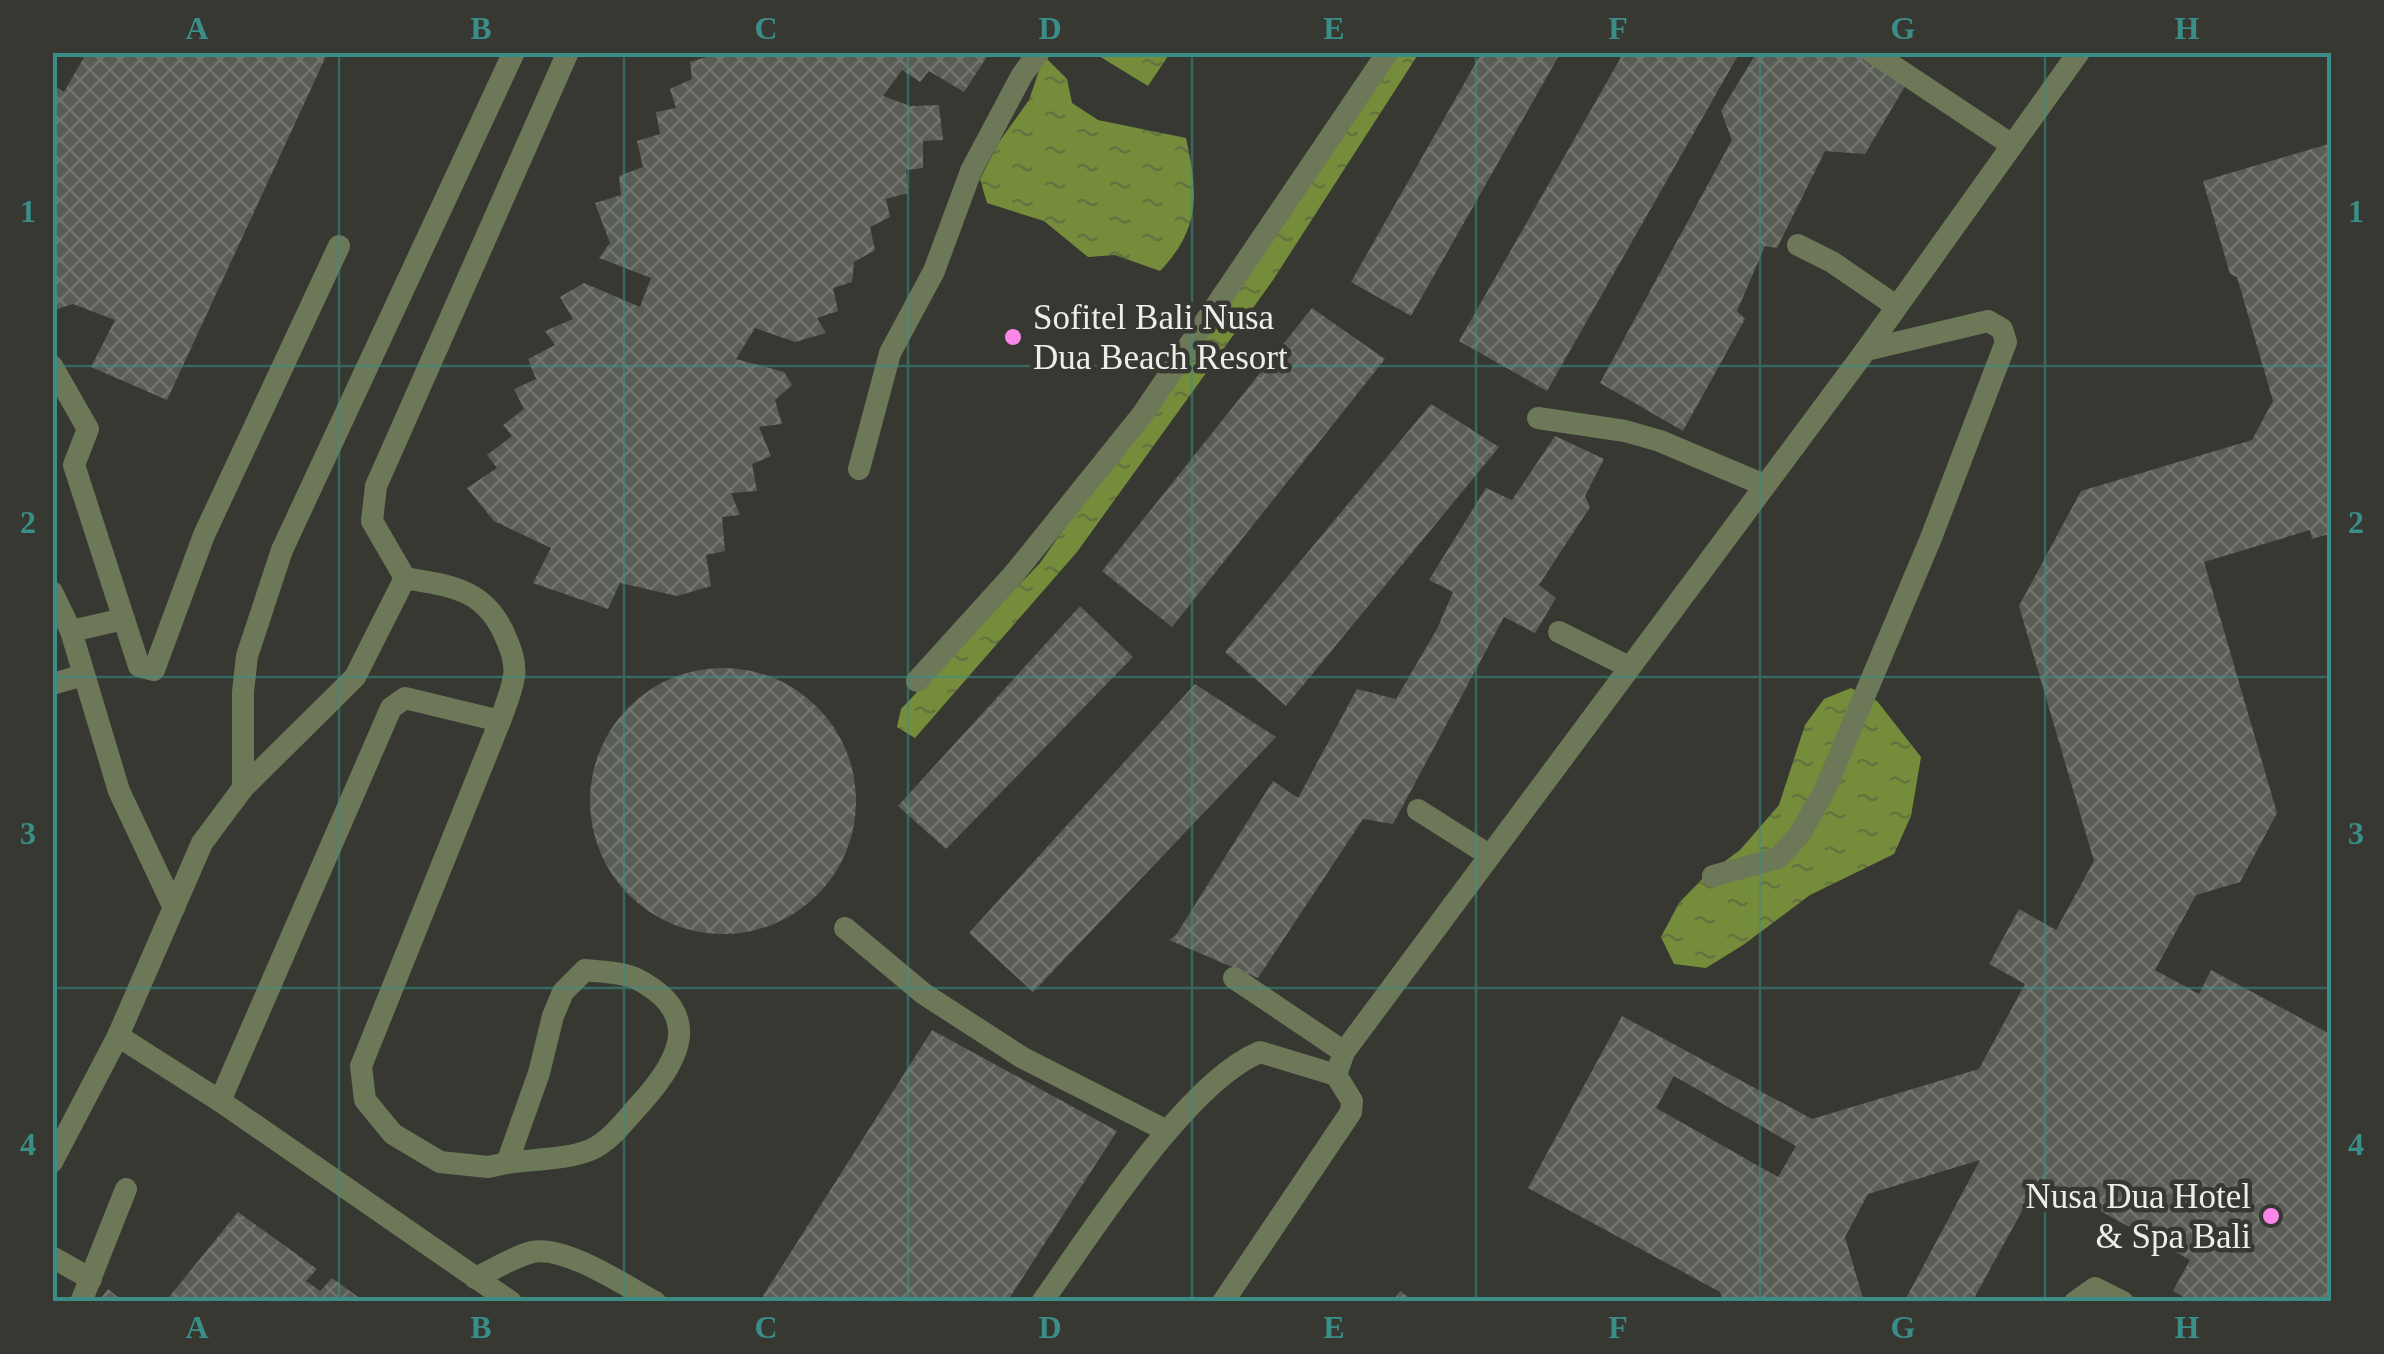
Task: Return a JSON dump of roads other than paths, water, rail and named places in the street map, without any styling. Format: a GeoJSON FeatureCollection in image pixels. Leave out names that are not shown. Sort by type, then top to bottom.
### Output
{"type":"FeatureCollection","features":[{"type":"Feature","properties":{"kind":"lane"},"geometry":{"type":"LineString","coordinates":[[243,788],[247,656],[282,550],[514,52]]}},
{"type":"Feature","properties":{"kind":"lane"},"geometry":{"type":"LineString","coordinates":[[405,578],[372,521],[376,486],[568,52]]}},
{"type":"Feature","properties":{"kind":"lane"},"geometry":{"type":"LineString","coordinates":[[859,469],[890,353],[934,270],[970,171],[1022,74],[1039,52]]}},
{"type":"Feature","properties":{"kind":"lane"},"geometry":{"type":"LineString","coordinates":[[917,681],[1014,574],[1142,415],[1388,52]]}},
{"type":"Feature","properties":{"kind":"lane"},"geometry":{"type":"LineString","coordinates":[[1872,52],[2012,146]]}},
{"type":"Feature","properties":{"kind":"lane"},"geometry":{"type":"LineString","coordinates":[[1336,1074],[1344,1052],[1866,350],[2079,52]]}},
{"type":"Feature","properties":{"kind":"lane"},"geometry":{"type":"LineString","coordinates":[[1798,245],[1832,262],[1896,306]]}},
{"type":"Feature","properties":{"kind":"lane"},"geometry":{"type":"LineString","coordinates":[[52,366],[88,429],[74,465],[140,666],[154,670],[204,535],[339,246]]}},
{"type":"Feature","properties":{"kind":"lane"},"geometry":{"type":"LineString","coordinates":[[1714,876],[1778,858],[1799,835],[1824,792],[1931,538],[2006,342],[2002,328],[1988,321],[1866,350]]}},
{"type":"Feature","properties":{"kind":"lane"},"geometry":{"type":"LineString","coordinates":[[1538,418],[1625,431],[1764,484]]}},
{"type":"Feature","properties":{"kind":"lane"},"geometry":{"type":"LineString","coordinates":[[52,1162],[118,1036],[202,843],[243,788],[355,677],[405,578]]}},
{"type":"Feature","properties":{"kind":"lane"},"geometry":{"type":"LineString","coordinates":[[405,578],[445,584],[475,595],[499,620],[512,650],[515,673],[500,721],[361,1066],[365,1100],[393,1134],[440,1162],[488,1167],[590,1150],[611,1136],[666,1075],[679,1048],[679,1030],[674,1012],[635,977],[585,970],[562,992],[552,1016],[539,1073],[507,1163]]}},
{"type":"Feature","properties":{"kind":"lane"},"geometry":{"type":"LineString","coordinates":[[52,592],[71,630],[119,791],[174,908]]}},
{"type":"Feature","properties":{"kind":"lane"},"geometry":{"type":"LineString","coordinates":[[71,630],[124,618]]}},
{"type":"Feature","properties":{"kind":"lane"},"geometry":{"type":"LineString","coordinates":[[1559,632],[1629,667]]}},
{"type":"Feature","properties":{"kind":"lane"},"geometry":{"type":"LineString","coordinates":[[52,684],[84,674]]}},
{"type":"Feature","properties":{"kind":"lane"},"geometry":{"type":"LineString","coordinates":[[220,1101],[390,708],[405,698],[500,721]]}},
{"type":"Feature","properties":{"kind":"lane"},"geometry":{"type":"LineString","coordinates":[[1418,810],[1489,855]]}},
{"type":"Feature","properties":{"kind":"lane"},"geometry":{"type":"LineString","coordinates":[[844,928],[924,994],[1023,1058],[1167,1131]]}},
{"type":"Feature","properties":{"kind":"lane"},"geometry":{"type":"LineString","coordinates":[[1234,978],[1344,1052]]}},
{"type":"Feature","properties":{"kind":"lane"},"geometry":{"type":"LineString","coordinates":[[118,1036],[220,1101],[511,1302]]}},
{"type":"Feature","properties":{"kind":"lane"},"geometry":{"type":"LineString","coordinates":[[1042,1302],[1167,1131],[1236,1062],[1260,1052],[1336,1074],[1352,1102],[1352,1112],[1223,1302]]}},
{"type":"Feature","properties":{"kind":"lane"},"geometry":{"type":"LineString","coordinates":[[81,1302],[126,1189]]}},
{"type":"Feature","properties":{"kind":"lane"},"geometry":{"type":"LineString","coordinates":[[474,1278],[534,1252],[554,1253],[576,1260],[655,1302]]}},
{"type":"Feature","properties":{"kind":"lane"},"geometry":{"type":"LineString","coordinates":[[52,1257],[92,1279]]}},
{"type":"Feature","properties":{"kind":"lane"},"geometry":{"type":"LineString","coordinates":[[2074,1302],[2095,1288],[2123,1302]]}},
{"type":"Feature","properties":{"kind":"water"},"geometry":{"type":"Polygon","coordinates":[[[1094,53],[1170,53],[1148,86],[1094,53]]]}},
{"type":"Feature","properties":{"kind":"water"},"geometry":{"type":"Polygon","coordinates":[[[1399,53],[1419,53],[1273,280],[1077,552],[915,738],[897,727],[901,709],[1040,563],[1399,53]]]}},
{"type":"Feature","properties":{"kind":"water"},"geometry":{"type":"Polygon","coordinates":[[[1044,56],[1067,79],[1072,103],[1098,120],[1186,138],[1193,176],[1193,209],[1183,240],[1160,271],[1115,255],[1088,257],[1044,221],[987,203],[980,179],[999,142],[1029,100],[1044,56]]]}},
{"type":"Feature","properties":{"kind":"water"},"geometry":{"type":"Polygon","coordinates":[[[1851,688],[1877,701],[1921,757],[1911,816],[1894,854],[1810,895],[1706,968],[1674,964],[1661,937],[1679,903],[1705,876],[1740,850],[1779,805],[1805,725],[1824,699],[1851,688]]]}},
{"type":"Feature","properties":{"kind":"place","name":"Sofitel Bali Nusa Dua Beach Resort"},"geometry":{"type":"Point","coordinates":[1013,337]}},
{"type":"Feature","properties":{"kind":"place","name":"Nusa Dua Hotel & Spa Bali"},"geometry":{"type":"Point","coordinates":[2271,1216]}}]}
